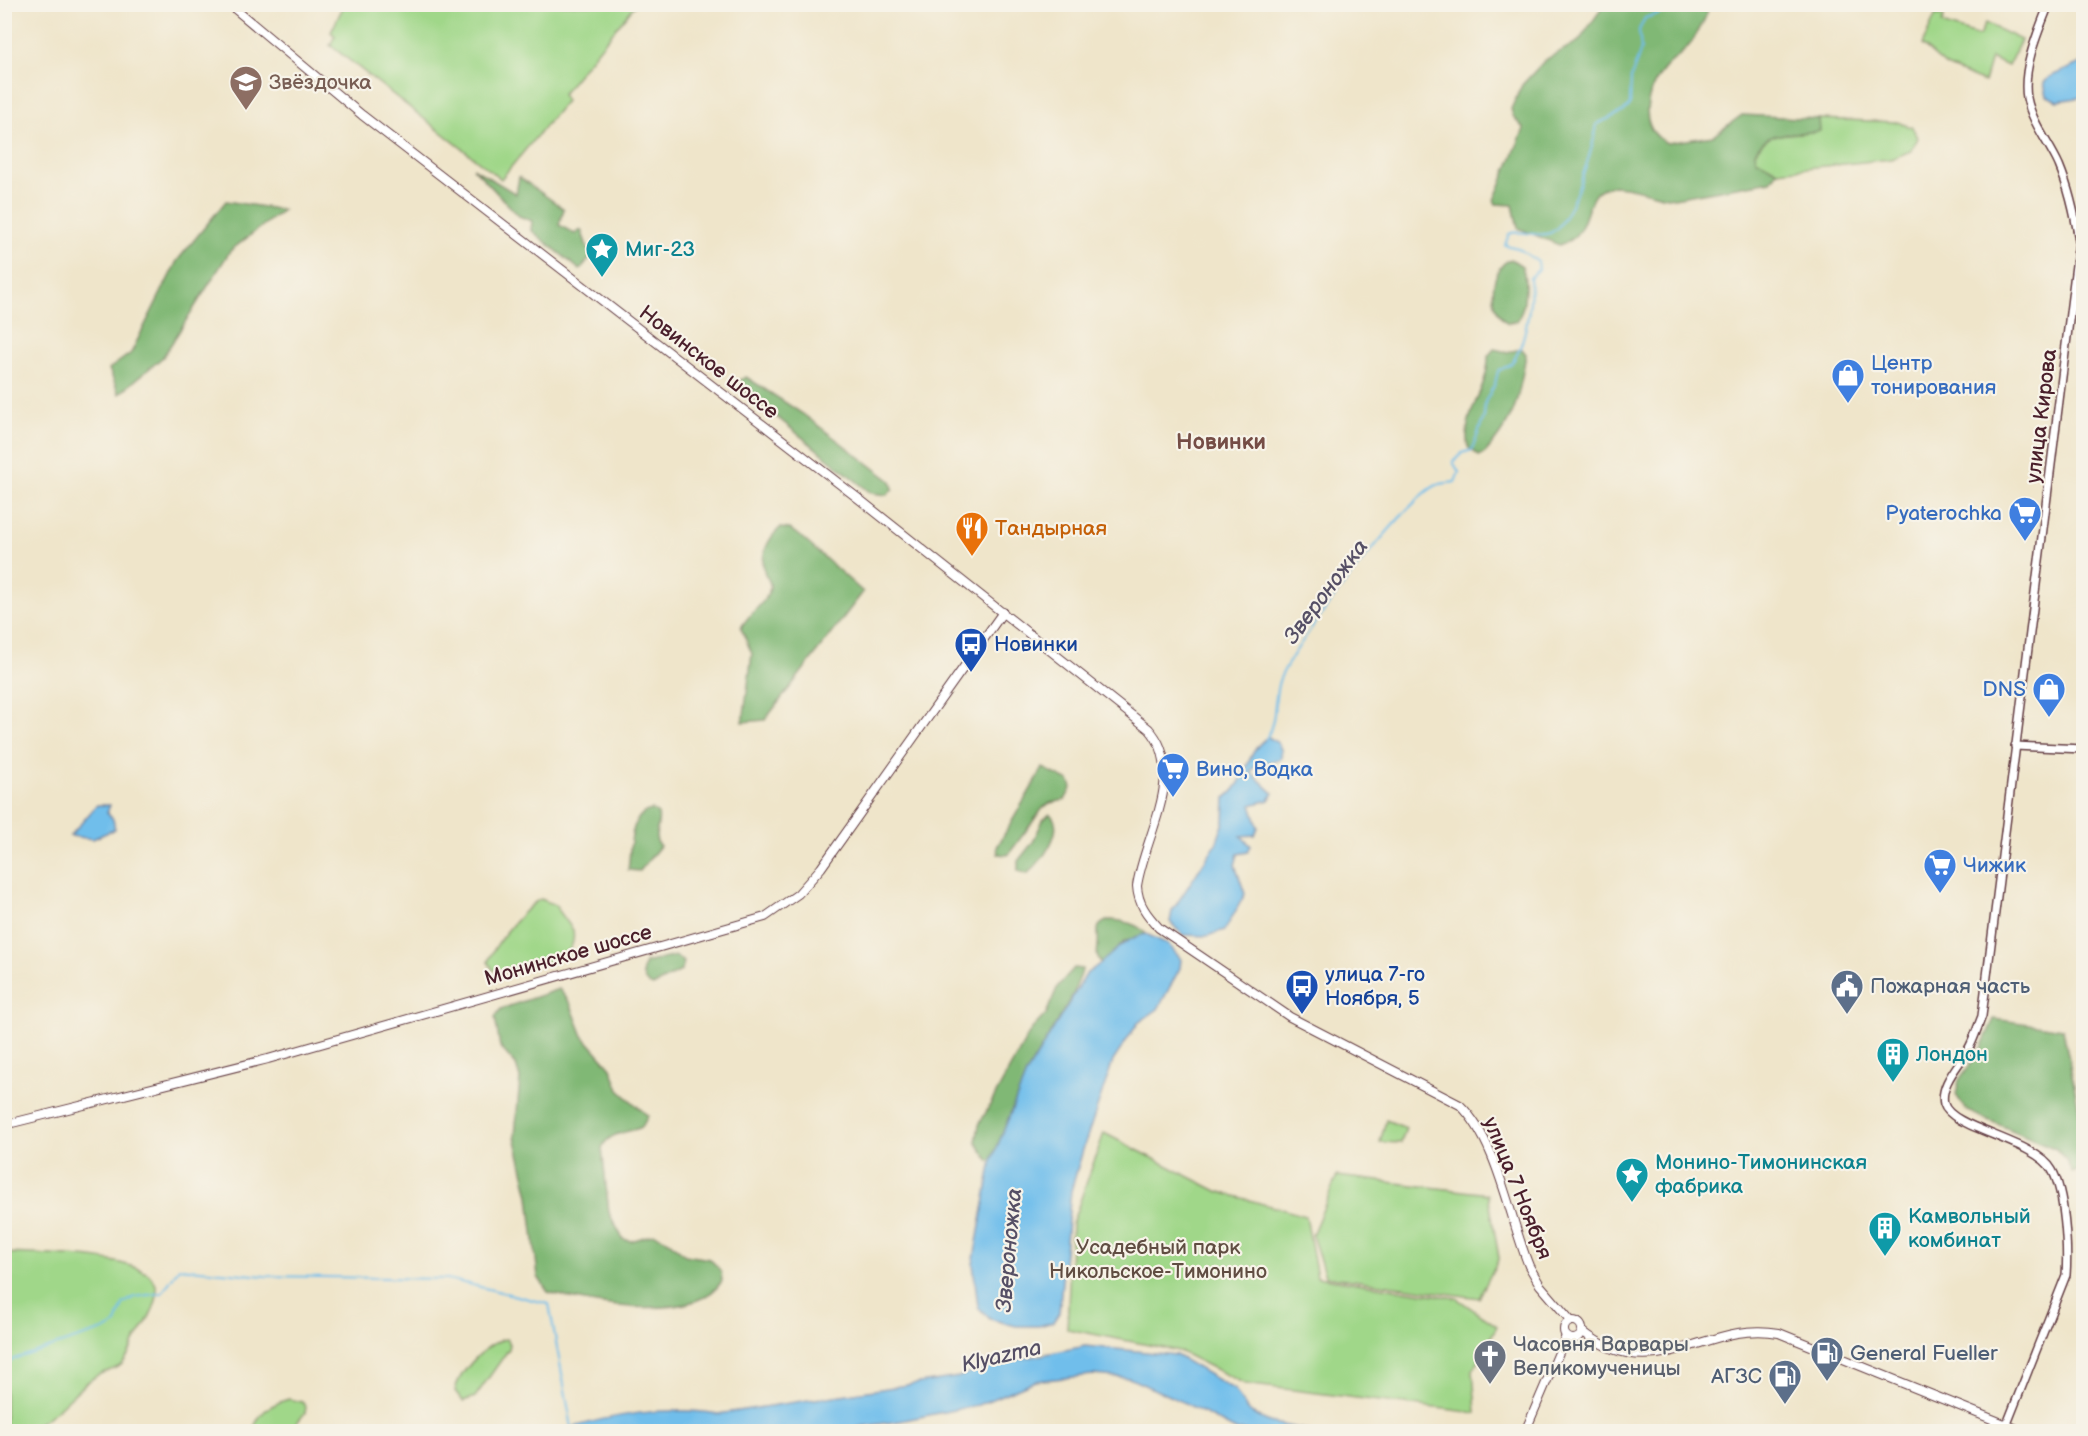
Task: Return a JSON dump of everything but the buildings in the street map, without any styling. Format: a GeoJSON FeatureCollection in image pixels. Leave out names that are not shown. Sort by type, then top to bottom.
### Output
{"type":"FeatureCollection","features":[{"type":"Feature","properties":{"kind":"main road","name":"Новинское шоссе"},"geometry":{"type":"LineString","coordinates":[[229,4],[362,115],[1003,612],[1149,729],[1163,751],[1166,762],[1165,780],[1137,886],[1140,902],[1146,914],[1159,928]]}},
{"type":"Feature","properties":{"kind":"main road","name":"Монинское шоссе"},"geometry":{"type":"LineString","coordinates":[[4,1125],[268,1059],[765,917],[798,894],[821,868],[1003,612]]}},
{"type":"Feature","properties":{"kind":"main road","name":"улица 7 Ноября"},"geometry":{"type":"LineString","coordinates":[[1159,928],[1290,1017],[1451,1098],[1468,1113],[1482,1136],[1528,1266],[1571,1322]]}},
{"type":"Feature","properties":{"kind":"main road"},"geometry":{"type":"LineString","coordinates":[[1562,1311],[1584,1327],[1597,1342]]}},
{"type":"Feature","properties":{"kind":"main road"},"geometry":{"type":"LineString","coordinates":[[1525,1431],[1566,1335],[1565,1327],[1571,1322],[1579,1323],[1582,1331],[1597,1342],[1620,1352],[1653,1355],[1739,1333],[1779,1333],[2024,1431]]}},
{"type":"Feature","properties":{"kind":"main road"},"geometry":{"type":"LineString","coordinates":[[1566,1335],[1575,1338],[1582,1331]]}},
{"type":"Feature","properties":{"kind":"street","name":"улица Кирова"},"geometry":{"type":"LineString","coordinates":[[2007,1424],[2066,1275],[2061,1200],[2053,1171],[2032,1152],[1953,1117],[1944,1104],[1946,1086],[1970,1047],[1982,1016],[2079,241],[2075,211],[2058,164],[2030,109],[2027,98],[2030,62],[2049,4]]}},
{"type":"Feature","properties":{"kind":"street"},"geometry":{"type":"LineString","coordinates":[[2015,746],[2084,749]]}},
{"type":"Feature","properties":{"kind":"green space"},"geometry":{"type":"Polygon","coordinates":[[[344,4],[635,5],[562,94],[566,101],[501,179],[330,45],[335,36],[331,32],[344,4]]]}},
{"type":"Feature","properties":{"kind":"green space"},"geometry":{"type":"Polygon","coordinates":[[[1604,5],[1709,5],[1704,20],[1691,43],[1667,66],[1650,95],[1648,117],[1651,127],[1657,136],[1667,143],[1713,136],[1742,115],[1819,119],[1820,131],[1783,134],[1760,144],[1755,152],[1756,159],[1778,171],[1771,181],[1674,198],[1622,186],[1603,188],[1595,194],[1579,231],[1571,239],[1559,245],[1518,228],[1513,205],[1496,204],[1494,200],[1524,129],[1513,116],[1511,109],[1522,85],[1545,60],[1579,41],[1604,5]]]}},
{"type":"Feature","properties":{"kind":"green space"},"geometry":{"type":"Polygon","coordinates":[[[1936,14],[1944,17],[1942,24],[1979,36],[1985,23],[2021,40],[2008,66],[1991,58],[1984,82],[1946,66],[1922,45],[1936,14]]]}},
{"type":"Feature","properties":{"kind":"green space"},"geometry":{"type":"Polygon","coordinates":[[[1819,119],[1897,122],[1912,127],[1918,138],[1911,151],[1891,159],[1778,171],[1756,159],[1755,152],[1767,136],[1819,131],[1819,119]]]}},
{"type":"Feature","properties":{"kind":"green space"},"geometry":{"type":"Polygon","coordinates":[[[473,168],[516,194],[519,177],[564,209],[559,225],[575,234],[581,230],[591,257],[580,270],[531,230],[532,221],[519,216],[473,168]]]}},
{"type":"Feature","properties":{"kind":"green space"},"geometry":{"type":"Polygon","coordinates":[[[226,201],[283,210],[230,251],[163,357],[119,394],[109,369],[131,353],[177,261],[226,201]]]}},
{"type":"Feature","properties":{"kind":"green space"},"geometry":{"type":"Polygon","coordinates":[[[1511,259],[1522,266],[1525,294],[1517,321],[1508,323],[1497,310],[1493,290],[1498,271],[1511,259]]]}},
{"type":"Feature","properties":{"kind":"green space"},"geometry":{"type":"Polygon","coordinates":[[[1494,349],[1507,352],[1522,349],[1526,354],[1518,396],[1510,418],[1496,440],[1485,453],[1479,456],[1468,447],[1468,423],[1484,380],[1488,356],[1494,349]]]}},
{"type":"Feature","properties":{"kind":"green space"},"geometry":{"type":"Polygon","coordinates":[[[746,377],[803,414],[891,481],[893,489],[887,495],[871,493],[741,388],[740,380],[746,377]]]}},
{"type":"Feature","properties":{"kind":"green space"},"geometry":{"type":"Polygon","coordinates":[[[780,528],[789,529],[799,535],[863,592],[765,720],[743,722],[752,654],[741,628],[768,593],[770,585],[763,568],[764,555],[768,542],[780,528]]]}},
{"type":"Feature","properties":{"kind":"green space"},"geometry":{"type":"Polygon","coordinates":[[[1043,768],[1069,781],[1072,787],[1065,800],[1050,803],[1043,808],[1008,855],[998,854],[997,847],[1043,768]]]}},
{"type":"Feature","properties":{"kind":"green space"},"geometry":{"type":"Polygon","coordinates":[[[652,810],[658,814],[656,839],[660,846],[640,871],[628,870],[635,826],[644,813],[652,810]]]}},
{"type":"Feature","properties":{"kind":"green space"},"geometry":{"type":"Polygon","coordinates":[[[1050,814],[1056,828],[1045,854],[1027,874],[1018,871],[1018,861],[1033,842],[1043,820],[1050,814]]]}},
{"type":"Feature","properties":{"kind":"green space"},"geometry":{"type":"Polygon","coordinates":[[[541,899],[555,905],[573,930],[570,949],[556,958],[533,966],[493,970],[488,962],[496,946],[519,917],[541,899]]]}},
{"type":"Feature","properties":{"kind":"green space"},"geometry":{"type":"Polygon","coordinates":[[[1110,920],[1130,923],[1146,934],[1124,942],[1102,964],[1097,955],[1098,930],[1101,924],[1110,920]]]}},
{"type":"Feature","properties":{"kind":"green space"},"geometry":{"type":"Polygon","coordinates":[[[675,956],[684,962],[681,971],[653,986],[647,983],[643,974],[645,963],[675,956]]]}},
{"type":"Feature","properties":{"kind":"green space"},"geometry":{"type":"Polygon","coordinates":[[[1074,968],[1082,969],[1074,993],[1026,1074],[992,1160],[989,1161],[976,1142],[979,1125],[1031,1030],[1046,1014],[1058,986],[1074,968]]]}},
{"type":"Feature","properties":{"kind":"green space"},"geometry":{"type":"Polygon","coordinates":[[[559,989],[570,1003],[583,1036],[611,1068],[619,1090],[648,1116],[642,1127],[614,1136],[602,1148],[609,1213],[623,1239],[631,1241],[654,1234],[669,1241],[685,1255],[710,1259],[721,1271],[722,1281],[708,1294],[689,1303],[640,1308],[589,1302],[548,1292],[538,1277],[529,1196],[515,1136],[520,1078],[516,1065],[500,1047],[495,1017],[501,1009],[559,989]]]}},
{"type":"Feature","properties":{"kind":"green space"},"geometry":{"type":"Polygon","coordinates":[[[1994,1019],[2063,1029],[2083,1131],[2083,1170],[2072,1172],[2066,1160],[2056,1149],[1967,1111],[1956,1095],[1959,1080],[1980,1050],[1994,1019]]]}},
{"type":"Feature","properties":{"kind":"green space"},"geometry":{"type":"Polygon","coordinates":[[[1386,1120],[1406,1128],[1401,1143],[1380,1142],[1386,1120]]]}},
{"type":"Feature","properties":{"kind":"green space","name":"Усадебный парк Никольское-Тимонино"},"geometry":{"type":"Polygon","coordinates":[[[1104,1133],[1217,1191],[1306,1216],[1317,1277],[1456,1298],[1497,1326],[1473,1370],[1476,1413],[1245,1384],[1179,1351],[1067,1329],[1072,1224],[1104,1133]]]}},
{"type":"Feature","properties":{"kind":"green space"},"geometry":{"type":"Polygon","coordinates":[[[1337,1176],[1488,1194],[1499,1258],[1479,1298],[1325,1276],[1312,1235],[1337,1176]]]}},
{"type":"Feature","properties":{"kind":"green space"},"geometry":{"type":"Polygon","coordinates":[[[4,1253],[58,1255],[120,1263],[149,1275],[155,1282],[157,1291],[149,1318],[121,1365],[84,1384],[45,1420],[20,1430],[5,1431],[4,1253]]]}},
{"type":"Feature","properties":{"kind":"green space"},"geometry":{"type":"Polygon","coordinates":[[[506,1339],[510,1344],[509,1349],[475,1397],[463,1401],[455,1391],[467,1367],[490,1346],[506,1339]]]}},
{"type":"Feature","properties":{"kind":"green space"},"geometry":{"type":"Polygon","coordinates":[[[289,1399],[302,1402],[306,1407],[305,1413],[290,1431],[253,1431],[258,1419],[266,1410],[276,1403],[289,1399]]]}},
{"type":"Feature","properties":{"kind":"water"},"geometry":{"type":"Polygon","coordinates":[[[2083,62],[2083,97],[2058,101],[2047,96],[2044,83],[2049,77],[2083,62]]]}},
{"type":"Feature","properties":{"kind":"water"},"geometry":{"type":"Polygon","coordinates":[[[1268,737],[1279,745],[1281,758],[1261,763],[1251,772],[1273,793],[1269,800],[1251,805],[1258,827],[1255,835],[1241,836],[1251,846],[1248,852],[1238,854],[1235,865],[1245,894],[1225,930],[1207,936],[1183,935],[1170,922],[1172,911],[1216,844],[1224,822],[1225,798],[1238,784],[1254,751],[1268,737]]]}},
{"type":"Feature","properties":{"kind":"water"},"geometry":{"type":"Polygon","coordinates":[[[97,805],[110,805],[107,813],[113,819],[115,829],[93,839],[70,836],[97,805]]]}},
{"type":"Feature","properties":{"kind":"water"},"geometry":{"type":"Polygon","coordinates":[[[1146,934],[1168,944],[1181,959],[1180,968],[1158,1009],[1138,1023],[1113,1061],[1071,1191],[1059,1313],[1053,1322],[1039,1326],[1016,1326],[990,1319],[978,1307],[973,1264],[992,1160],[1026,1074],[1087,973],[1129,940],[1146,934]]]}},
{"type":"Feature","properties":{"kind":"water"},"geometry":{"type":"Polygon","coordinates":[[[1085,1346],[1176,1355],[1235,1390],[1247,1410],[1253,1414],[1269,1422],[1310,1431],[1237,1431],[1189,1405],[1129,1378],[1093,1375],[1035,1381],[978,1405],[900,1421],[830,1431],[562,1431],[599,1420],[639,1413],[679,1411],[718,1414],[959,1377],[982,1367],[1085,1346]]]}},
{"type":"Feature","properties":{"kind":"waterway","name":"Звероножка"},"geometry":{"type":"LineString","coordinates":[[1266,739],[1272,725],[1279,681],[1304,638],[1401,516],[1437,485],[1455,482],[1459,472],[1453,462],[1462,453],[1472,450],[1484,417],[1485,402],[1495,384],[1498,371],[1512,363],[1521,344],[1529,309],[1530,278],[1539,269],[1538,262],[1518,248],[1505,245],[1509,234],[1519,232],[1545,234],[1558,227],[1580,184],[1597,124],[1624,111],[1630,105],[1631,78],[1641,49],[1639,30],[1645,18],[1689,4]]}},
{"type":"Feature","properties":{"kind":"waterway"},"geometry":{"type":"LineString","coordinates":[[4,1366],[14,1359],[110,1328],[116,1323],[123,1304],[134,1297],[162,1293],[179,1268],[265,1276],[448,1279],[549,1304],[572,1428],[576,1432]]}},
{"type":"Feature","properties":{"kind":"place","name":"Звёздочка"},"geometry":{"type":"Point","coordinates":[246,111]}},
{"type":"Feature","properties":{"kind":"place","name":"Миг-23"},"geometry":{"type":"Point","coordinates":[602,278]}},
{"type":"Feature","properties":{"kind":"place","name":"Центр тонирования"},"geometry":{"type":"Point","coordinates":[1848,404]}},
{"type":"Feature","properties":{"kind":"place","name":"Pyaterochka"},"geometry":{"type":"Point","coordinates":[2025,542]}},
{"type":"Feature","properties":{"kind":"place","name":"Тандырная"},"geometry":{"type":"Point","coordinates":[972,557]}},
{"type":"Feature","properties":{"kind":"place","name":"Новинки"},"geometry":{"type":"Point","coordinates":[971,673]}},
{"type":"Feature","properties":{"kind":"place","name":"DNS"},"geometry":{"type":"Point","coordinates":[2049,718]}},
{"type":"Feature","properties":{"kind":"place","name":"Вино, Водка"},"geometry":{"type":"Point","coordinates":[1173,798]}},
{"type":"Feature","properties":{"kind":"place","name":"Чижик"},"geometry":{"type":"Point","coordinates":[1940,894]}},
{"type":"Feature","properties":{"kind":"place","name":"улица 7-го Ноября, 5"},"geometry":{"type":"Point","coordinates":[1302,1015]}},
{"type":"Feature","properties":{"kind":"place","name":"Пожарная часть"},"geometry":{"type":"Point","coordinates":[1847,1015]}},
{"type":"Feature","properties":{"kind":"place","name":"Лондон"},"geometry":{"type":"Point","coordinates":[1893,1083]}},
{"type":"Feature","properties":{"kind":"place","name":"Монино-Тимонинская фабрика"},"geometry":{"type":"Point","coordinates":[1632,1203]}},
{"type":"Feature","properties":{"kind":"place","name":"Камвольный комбинат"},"geometry":{"type":"Point","coordinates":[1885,1257]}},
{"type":"Feature","properties":{"kind":"place","name":"General Fueller"},"geometry":{"type":"Point","coordinates":[1827,1382]}},
{"type":"Feature","properties":{"kind":"place","name":"Часовня Варвары Великомученицы"},"geometry":{"type":"Point","coordinates":[1490,1385]}},
{"type":"Feature","properties":{"kind":"place","name":"АГЗС"},"geometry":{"type":"Point","coordinates":[1785,1405]}},
{"type":"Feature","properties":{"kind":"district","name":"Новинки"},"geometry":{"type":"Point","coordinates":[1221,441]}},
{"type":"Feature","properties":{"kind":"water label","name":"Klyazma"},"geometry":{"type":"Point","coordinates":[1001,1355]}}]}
